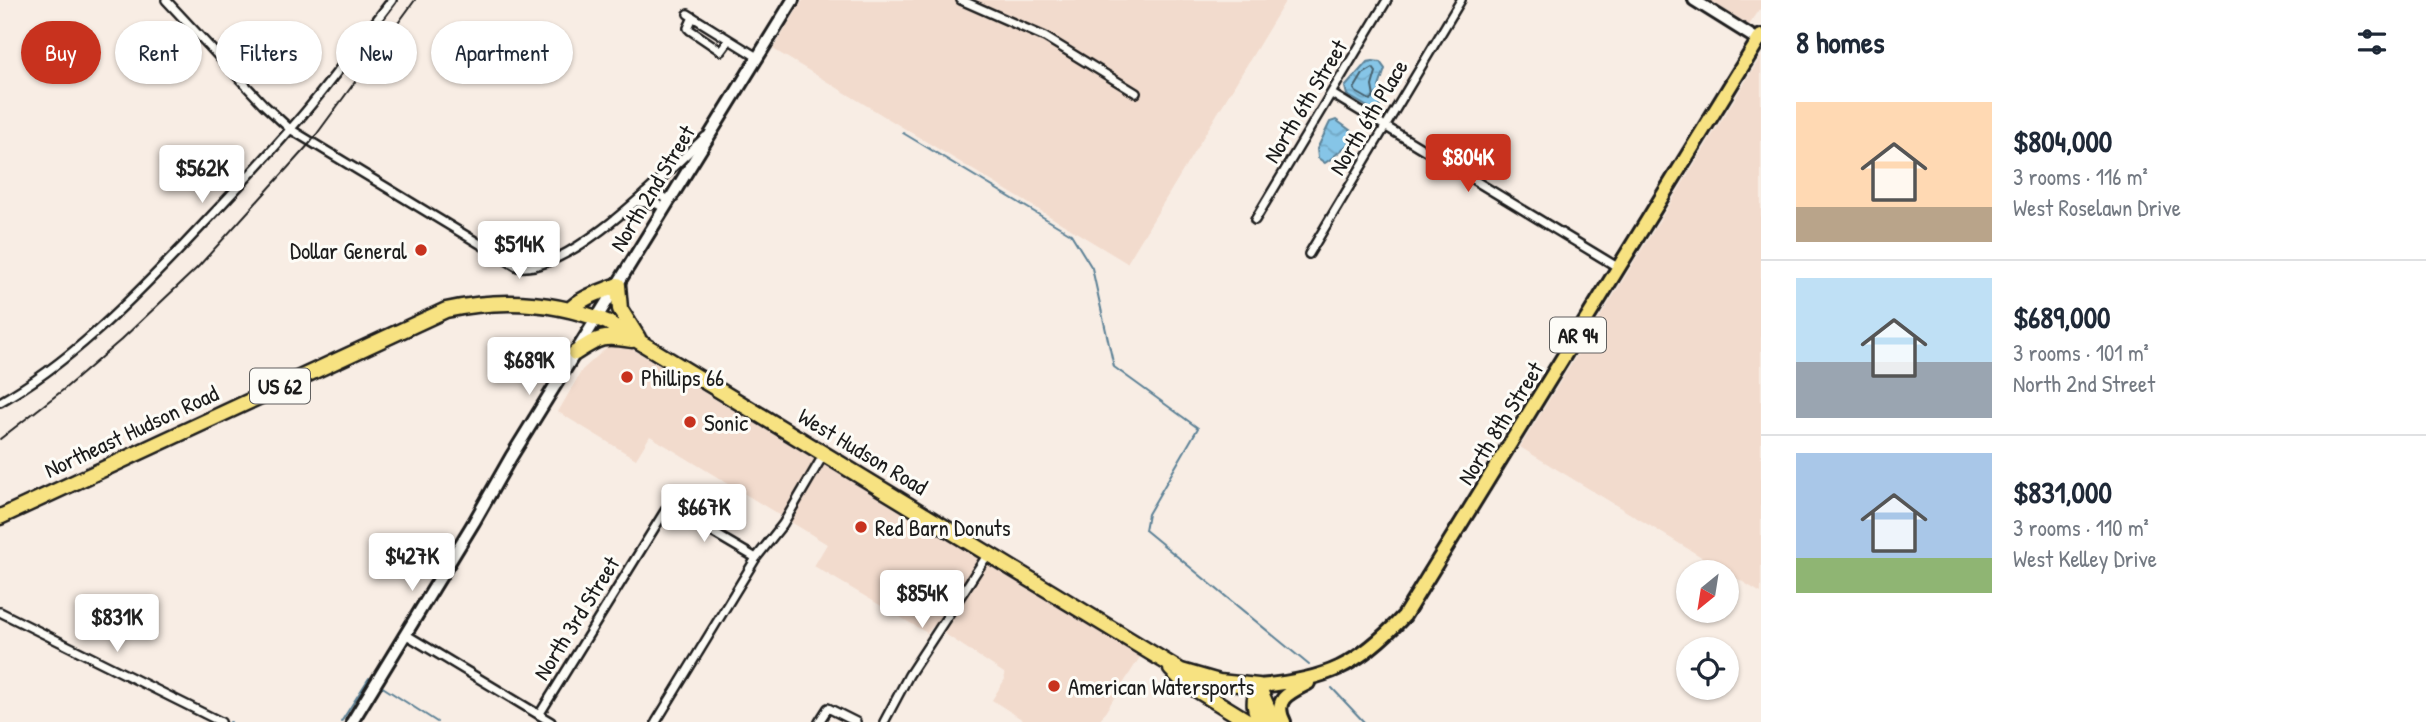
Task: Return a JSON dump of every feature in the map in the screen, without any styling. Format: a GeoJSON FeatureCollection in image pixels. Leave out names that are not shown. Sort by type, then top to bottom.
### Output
{"type":"FeatureCollection","features":[{"type":"Feature","properties":{"kind":"highway"},"geometry":{"type":"LineString","coordinates":[[570,310],[579,300],[618,285],[620,309],[640,341]]}},
{"type":"Feature","properties":{"kind":"highway","name":"Northeast Hudson Road"},"geometry":{"type":"LineString","coordinates":[[0,517],[446,310],[502,301],[537,304],[597,318]]}},
{"type":"Feature","properties":{"kind":"highway","name":"West Hudson Road"},"geometry":{"type":"LineString","coordinates":[[597,318],[640,341],[1160,659],[1199,678],[1258,686]]}},
{"type":"Feature","properties":{"kind":"highway"},"geometry":{"type":"LineString","coordinates":[[575,353],[608,336],[640,341]]}},
{"type":"Feature","properties":{"kind":"highway"},"geometry":{"type":"LineString","coordinates":[[1160,659],[1184,682],[1249,722]]}},
{"type":"Feature","properties":{"kind":"highway"},"geometry":{"type":"LineString","coordinates":[[1258,686],[1254,698],[1255,712],[1262,722]]}},
{"type":"Feature","properties":{"kind":"highway"},"geometry":{"type":"LineString","coordinates":[[1258,686],[1274,722]]}},
{"type":"Feature","properties":{"kind":"main road","name":"North 2nd Street"},"geometry":{"type":"LineString","coordinates":[[352,722],[793,0]]}},
{"type":"Feature","properties":{"kind":"main road"},"geometry":{"type":"LineString","coordinates":[[1694,0],[1760,39]]}},
{"type":"Feature","properties":{"kind":"main road","name":"North 8th Street"},"geometry":{"type":"LineString","coordinates":[[1258,686],[1317,677],[1354,661],[1381,641],[1405,616],[1760,39]]}},
{"type":"Feature","properties":{"kind":"main road"},"geometry":{"type":"LineString","coordinates":[[1284,722],[1280,715],[1280,703],[1286,694],[1317,677]]}},
{"type":"Feature","properties":{"kind":"street"},"geometry":{"type":"LineString","coordinates":[[166,0],[263,104],[290,129],[518,267],[532,268],[596,234],[636,202],[710,132]]}},
{"type":"Feature","properties":{"kind":"street"},"geometry":{"type":"LineString","coordinates":[[0,402],[63,359],[126,303],[229,197],[290,129],[392,0]]}},
{"type":"Feature","properties":{"kind":"street"},"geometry":{"type":"LineString","coordinates":[[961,0],[1045,37],[1136,93]]}},
{"type":"Feature","properties":{"kind":"street","name":"North 6th Street"},"geometry":{"type":"LineString","coordinates":[[1255,220],[1387,0]]}},
{"type":"Feature","properties":{"kind":"street","name":"North 6th Place"},"geometry":{"type":"LineString","coordinates":[[1309,254],[1461,0]]}},
{"type":"Feature","properties":{"kind":"street"},"geometry":{"type":"LineString","coordinates":[[729,40],[721,51],[688,28],[691,16],[757,57]]}},
{"type":"Feature","properties":{"kind":"street"},"geometry":{"type":"LineString","coordinates":[[1332,94],[1619,269]]}},
{"type":"Feature","properties":{"kind":"street"},"geometry":{"type":"LineString","coordinates":[[645,193],[653,193],[667,204]]}},
{"type":"Feature","properties":{"kind":"street"},"geometry":{"type":"LineString","coordinates":[[636,202],[667,204]]}},
{"type":"Feature","properties":{"kind":"street"},"geometry":{"type":"LineString","coordinates":[[656,722],[755,558],[783,524],[825,454]]}},
{"type":"Feature","properties":{"kind":"street","name":"North 3rd Street"},"geometry":{"type":"LineString","coordinates":[[539,715],[668,506],[755,558]]}},
{"type":"Feature","properties":{"kind":"street"},"geometry":{"type":"LineString","coordinates":[[884,722],[909,674],[988,553]]}},
{"type":"Feature","properties":{"kind":"street"},"geometry":{"type":"LineString","coordinates":[[0,612],[221,722]]}},
{"type":"Feature","properties":{"kind":"street"},"geometry":{"type":"LineString","coordinates":[[405,634],[551,722]]}},
{"type":"Feature","properties":{"kind":"street"},"geometry":{"type":"LineString","coordinates":[[819,722],[828,708],[856,722]]}},
{"type":"Feature","properties":{"kind":"shaded area"},"geometry":{"type":"Polygon","coordinates":[[[803,0],[1286,0],[1127,263],[773,49],[803,0]]]}},
{"type":"Feature","properties":{"kind":"shaded area"},"geometry":{"type":"Polygon","coordinates":[[[1708,0],[1761,0],[1761,8],[1749,25],[1708,0]]]}},
{"type":"Feature","properties":{"kind":"shaded area"},"geometry":{"type":"Polygon","coordinates":[[[1761,56],[1761,593],[1740,580],[1740,560],[1707,560],[1520,447],[1761,56]]]}},
{"type":"Feature","properties":{"kind":"shaded area"},"geometry":{"type":"Polygon","coordinates":[[[615,340],[1140,657],[1099,722],[1026,722],[992,700],[1005,679],[1004,673],[933,626],[927,633],[814,566],[827,544],[650,436],[636,459],[558,412],[582,370],[615,340]]]}},
{"type":"Feature","properties":{"kind":"water"},"geometry":{"type":"Polygon","coordinates":[[[1367,62],[1380,62],[1385,69],[1379,87],[1382,95],[1379,110],[1373,110],[1347,95],[1345,87],[1367,62]]]}},
{"type":"Feature","properties":{"kind":"water"},"geometry":{"type":"Polygon","coordinates":[[[1336,120],[1357,135],[1325,163],[1318,158],[1317,149],[1330,122],[1336,120]]]}},
{"type":"Feature","properties":{"kind":"waterway"},"geometry":{"type":"LineString","coordinates":[[903,133],[1071,234],[1092,268],[1114,367],[1198,428],[1148,514],[1145,530],[1309,665]]}},
{"type":"Feature","properties":{"kind":"waterway"},"geometry":{"type":"LineString","coordinates":[[341,722],[369,678]]}},
{"type":"Feature","properties":{"kind":"waterway"},"geometry":{"type":"LineString","coordinates":[[381,686],[437,722]]}},
{"type":"Feature","properties":{"kind":"waterway"},"geometry":{"type":"LineString","coordinates":[[1332,688],[1364,722]]}},
{"type":"Feature","properties":{"kind":"railway"},"geometry":{"type":"LineString","coordinates":[[0,439],[121,340],[198,267],[311,142],[415,0]]}},
{"type":"Feature","properties":{"kind":"place","name":"Dollar General"},"geometry":{"type":"Point","coordinates":[421,250]}},
{"type":"Feature","properties":{"kind":"place","name":"Phillips 66"},"geometry":{"type":"Point","coordinates":[627,377]}},
{"type":"Feature","properties":{"kind":"place","name":"Sonic"},"geometry":{"type":"Point","coordinates":[690,422]}},
{"type":"Feature","properties":{"kind":"place","name":"Red Barn Donuts"},"geometry":{"type":"Point","coordinates":[861,527]}},
{"type":"Feature","properties":{"kind":"place","name":"American Watersports"},"geometry":{"type":"Point","coordinates":[1054,686]}}]}
